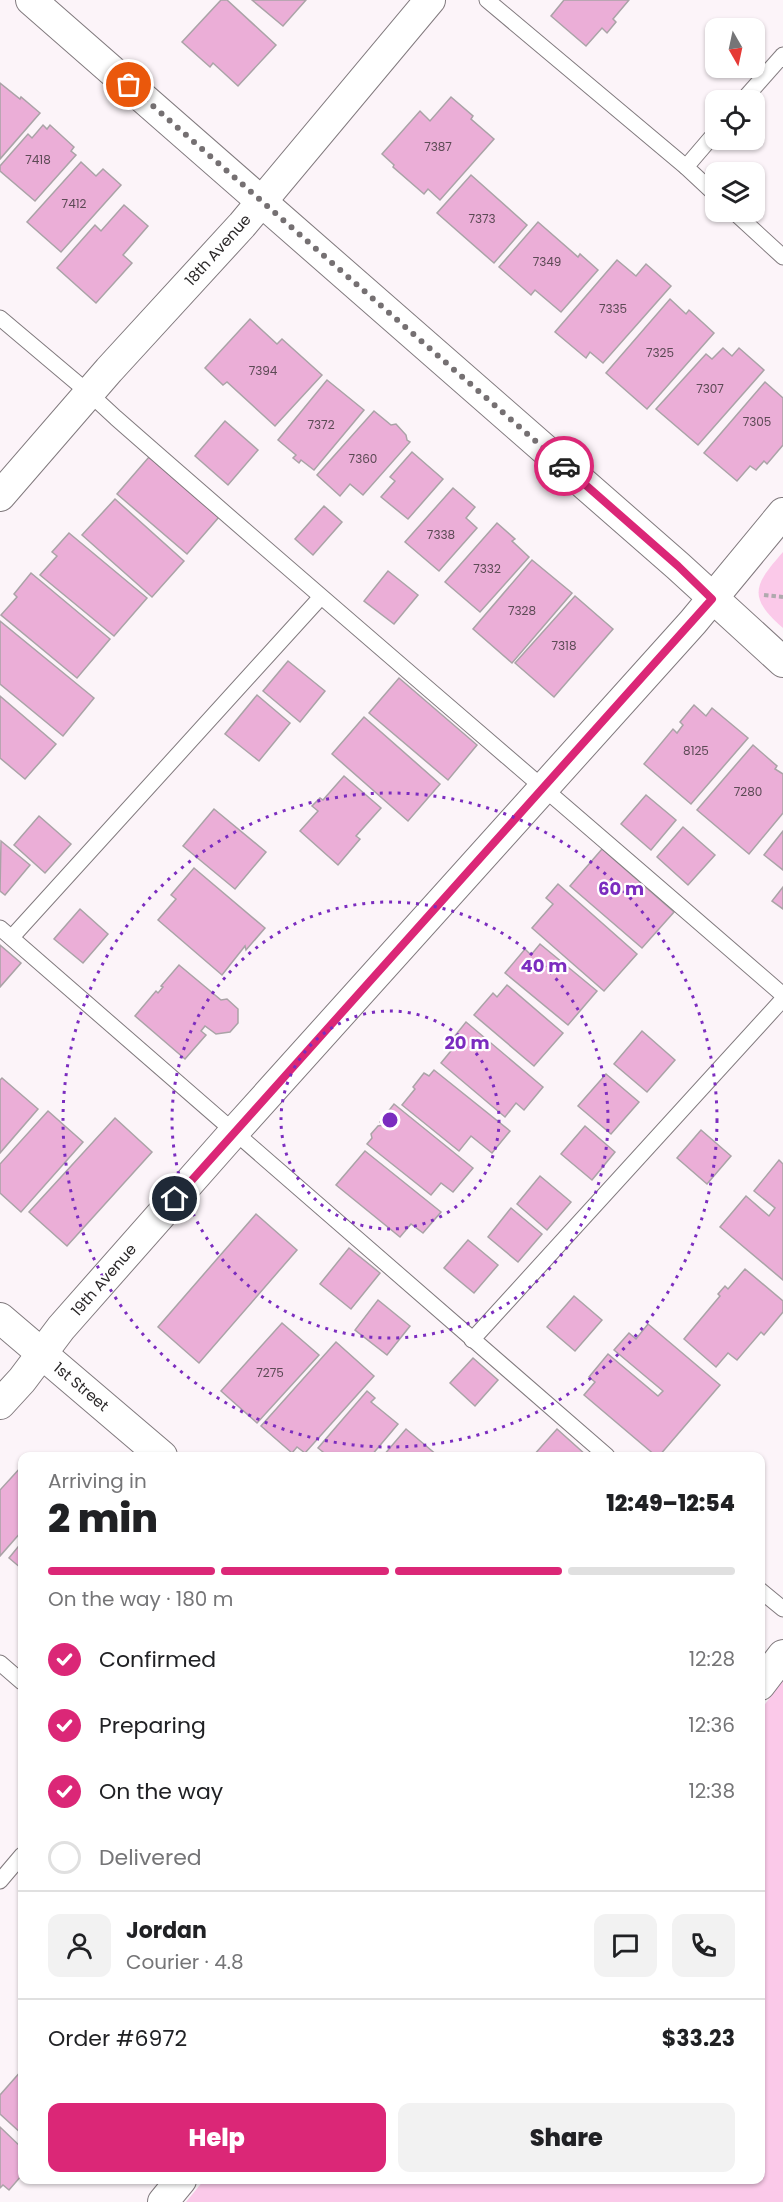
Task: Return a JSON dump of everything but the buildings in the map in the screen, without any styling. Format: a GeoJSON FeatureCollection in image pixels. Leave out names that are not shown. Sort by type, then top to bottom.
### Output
{"type":"FeatureCollection","features":[{"type":"Feature","properties":{"kind":"street","name":"18th Avenue"},"geometry":{"type":"LineString","coordinates":[[0,496],[89,393],[231,236],[430,0]]}},
{"type":"Feature","properties":{"kind":"street"},"geometry":{"type":"LineString","coordinates":[[45,8],[261,201],[678,566],[783,662]]}},
{"type":"Feature","properties":{"kind":"street","name":"19th Avenue"},"geometry":{"type":"LineString","coordinates":[[0,1404],[22,1380],[61,1328],[712,599],[783,513]]}},
{"type":"Feature","properties":{"kind":"street","name":"1st Street"},"geometry":{"type":"LineString","coordinates":[[0,1318],[157,1452]]}},
{"type":"Feature","properties":{"kind":"street"},"geometry":{"type":"LineString","coordinates":[[765,1678],[783,1655]]}},
{"type":"Feature","properties":{"kind":"street"},"geometry":{"type":"LineString","coordinates":[[163,2202],[178,2184]]}},
{"type":"Feature","properties":{"kind":"lane"},"geometry":{"type":"LineString","coordinates":[[487,0],[705,185]]}},
{"type":"Feature","properties":{"kind":"lane"},"geometry":{"type":"LineString","coordinates":[[752,90],[783,55]]}},
{"type":"Feature","properties":{"kind":"lane"},"geometry":{"type":"LineString","coordinates":[[686,167],[705,145]]}},
{"type":"Feature","properties":{"kind":"lane"},"geometry":{"type":"LineString","coordinates":[[745,222],[783,257]]}},
{"type":"Feature","properties":{"kind":"lane"},"geometry":{"type":"LineString","coordinates":[[0,318],[89,393],[320,598],[544,787],[783,997],[472,1340]]}},
{"type":"Feature","properties":{"kind":"lane"},"geometry":{"type":"LineString","coordinates":[[320,598],[6,932],[602,1452]]}},
{"type":"Feature","properties":{"kind":"lane"},"geometry":{"type":"LineString","coordinates":[[765,1594],[783,1609]]}},
{"type":"Feature","properties":{"kind":"lane"},"geometry":{"type":"LineString","coordinates":[[0,1663],[18,1679]]}},
{"type":"Feature","properties":{"kind":"lane"},"geometry":{"type":"LineString","coordinates":[[0,1881],[18,1860]]}},
{"type":"Feature","properties":{"kind":"path"},"geometry":{"type":"LineString","coordinates":[[764,596],[783,597]]}},
{"type":"Feature","properties":{"kind":"shaded area"},"geometry":{"type":"Polygon","coordinates":[[[783,552],[783,628],[764,608],[759,591],[766,573],[783,552]]]}},
{"type":"Feature","properties":{"kind":"shaded area"},"geometry":{"type":"Polygon","coordinates":[[[783,1680],[783,2202],[186,2202],[201,2184],[765,2184],[765,1704],[783,1680]]]}},
{"type":"Feature","properties":{"kind":"way so far"},"geometry":{"type":"LineString","coordinates":[[129,85],[564,466]]}},
{"type":"Feature","properties":{"kind":"route"},"geometry":{"type":"LineString","coordinates":[[175,1199],[712,599],[678,566],[564,466]]}}]}
